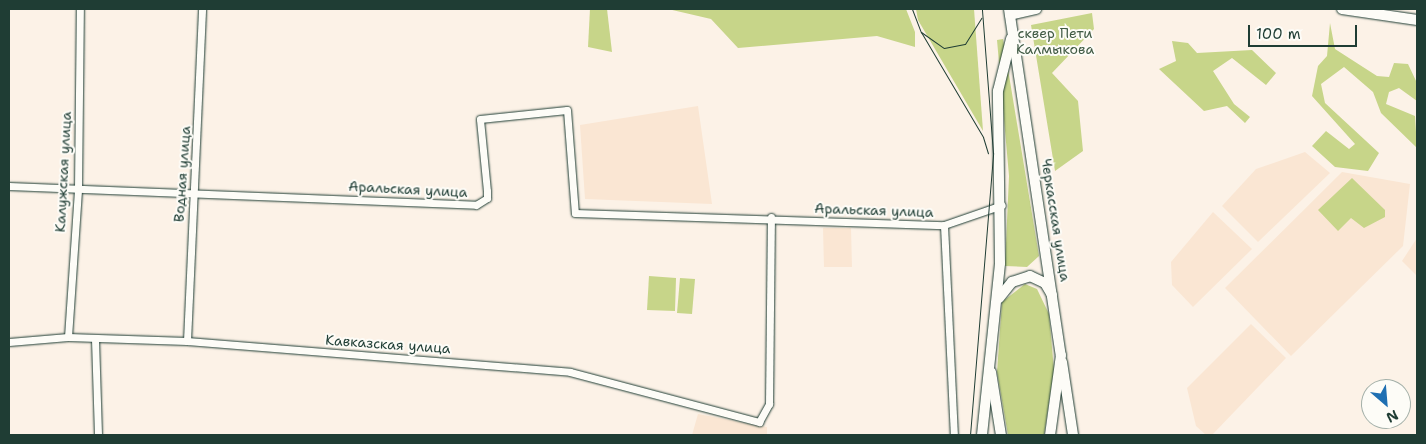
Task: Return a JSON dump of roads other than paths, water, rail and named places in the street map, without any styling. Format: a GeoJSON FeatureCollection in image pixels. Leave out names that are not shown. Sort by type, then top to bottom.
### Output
{"type":"FeatureCollection","features":[{"type":"Feature","properties":{"kind":"main road"},"geometry":{"type":"LineString","coordinates":[[1009,12],[1036,9]]}},
{"type":"Feature","properties":{"kind":"main road"},"geometry":{"type":"LineString","coordinates":[[1342,9],[1417,20]]}},
{"type":"Feature","properties":{"kind":"main road","name":"Черкасская улица"},"geometry":{"type":"LineString","coordinates":[[1009,12],[1055,301],[1060,355],[1073,435]]}},
{"type":"Feature","properties":{"kind":"main road"},"geometry":{"type":"LineString","coordinates":[[982,435],[997,301],[1002,205],[998,92],[1012,32]]}},
{"type":"Feature","properties":{"kind":"main road"},"geometry":{"type":"LineString","coordinates":[[997,301],[1012,282],[1030,276],[1045,284],[1055,301]]}},
{"type":"Feature","properties":{"kind":"main road"},"geometry":{"type":"LineString","coordinates":[[1050,435],[1060,355]]}},
{"type":"Feature","properties":{"kind":"main road"},"geometry":{"type":"LineString","coordinates":[[990,359],[1001,435]]}},
{"type":"Feature","properties":{"kind":"street","name":"Калужская улица"},"geometry":{"type":"LineString","coordinates":[[68,337],[78,189],[80,9]]}},
{"type":"Feature","properties":{"kind":"street","name":"Водная улица"},"geometry":{"type":"LineString","coordinates":[[187,341],[192,195],[202,9]]}},
{"type":"Feature","properties":{"kind":"street","name":"Аральская улица"},"geometry":{"type":"LineString","coordinates":[[9,186],[192,195],[476,205],[487,198],[488,191],[480,119],[567,110],[575,213],[771,217],[944,225],[1002,205]]}},
{"type":"Feature","properties":{"kind":"street","name":"Кавказская улица"},"geometry":{"type":"LineString","coordinates":[[9,342],[68,337],[187,341],[570,372],[759,422],[769,404],[771,217]]}},
{"type":"Feature","properties":{"kind":"street"},"geometry":{"type":"LineString","coordinates":[[944,225],[954,435]]}},
{"type":"Feature","properties":{"kind":"street"},"geometry":{"type":"LineString","coordinates":[[96,339],[98,435]]}},
{"type":"Feature","properties":{"kind":"tram line"},"geometry":{"type":"LineString","coordinates":[[912,9],[921,32],[944,48],[965,44],[981,18]]}},
{"type":"Feature","properties":{"kind":"tram line"},"geometry":{"type":"LineString","coordinates":[[970,435],[993,153],[982,9]]}},
{"type":"Feature","properties":{"kind":"tram line"},"geometry":{"type":"LineString","coordinates":[[921,32],[983,137],[988,153]]}},
{"type":"Feature","properties":{"kind":"park label","name":"сквер Пети Калмыкова"},"geometry":{"type":"Point","coordinates":[1055,42]}}]}
